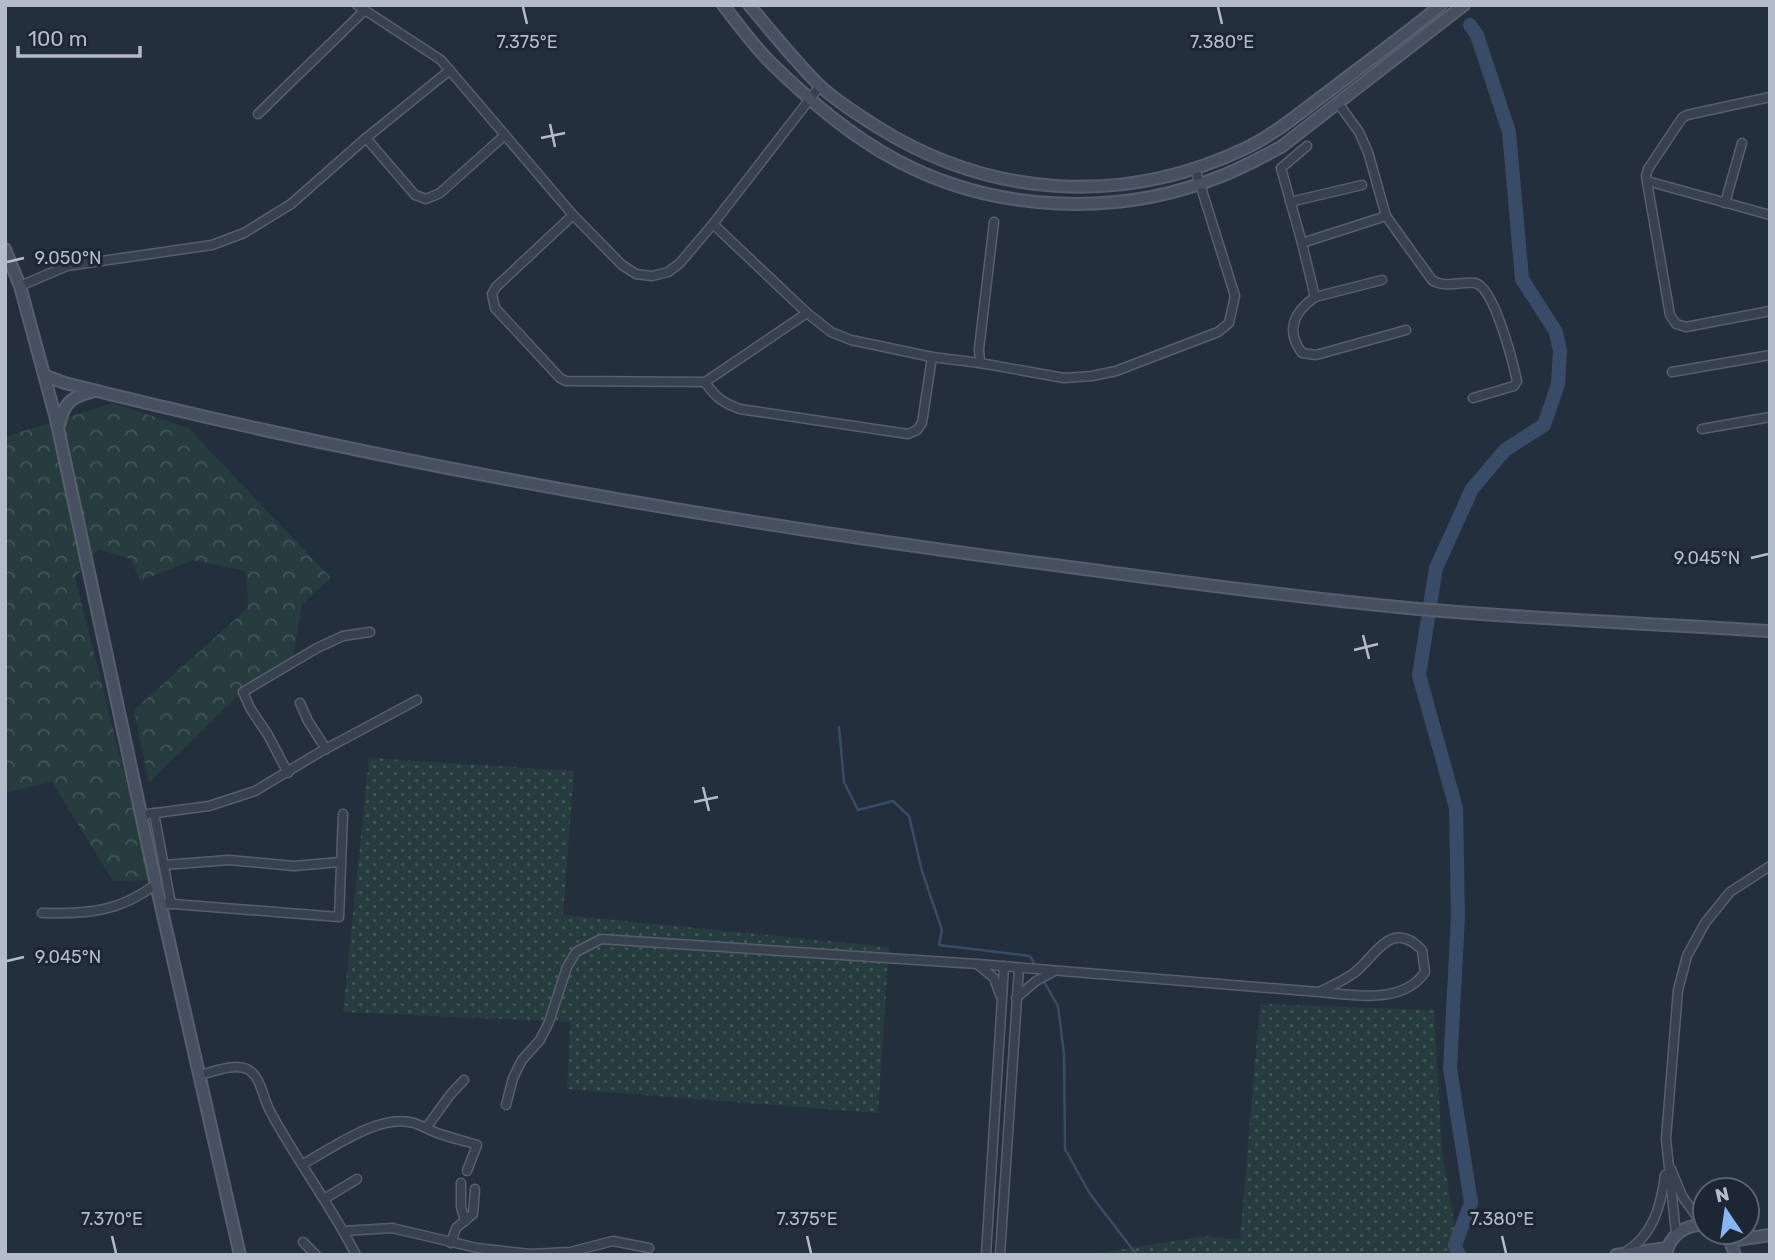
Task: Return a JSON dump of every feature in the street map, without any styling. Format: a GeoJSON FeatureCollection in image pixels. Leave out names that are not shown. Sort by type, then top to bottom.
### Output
{"type":"FeatureCollection","features":[{"type":"Feature","properties":{"kind":"street"},"geometry":{"type":"LineString","coordinates":[[723,5],[768,60],[810,99],[847,129],[895,160],[945,183],[992,196],[1039,203],[1107,204],[1200,184],[1281,147],[1464,5]]}},
{"type":"Feature","properties":{"kind":"street"},"geometry":{"type":"LineString","coordinates":[[749,5],[820,86],[855,113],[905,144],[954,166],[996,178],[1040,186],[1105,187],[1147,181],[1195,168],[1245,149],[1275,132],[1441,5]]}},
{"type":"Feature","properties":{"kind":"street"},"geometry":{"type":"LineString","coordinates":[[258,114],[361,8],[441,60],[573,215],[622,265],[636,274],[652,276],[668,272],[680,263],[820,86]]}},
{"type":"Feature","properties":{"kind":"street"},"geometry":{"type":"LineString","coordinates":[[20,286],[67,266],[212,245],[231,239],[290,204],[450,70]]}},
{"type":"Feature","properties":{"kind":"street"},"geometry":{"type":"LineString","coordinates":[[1770,97],[1692,113],[1682,118],[1648,169],[1647,181],[1670,316],[1676,324],[1686,327],[1770,312]]}},
{"type":"Feature","properties":{"kind":"street"},"geometry":{"type":"LineString","coordinates":[[1338,103],[1359,132],[1368,152],[1386,216],[1432,280],[1443,285],[1476,283],[1484,288],[1504,331],[1517,381],[1514,386],[1473,398]]}},
{"type":"Feature","properties":{"kind":"street"},"geometry":{"type":"LineString","coordinates":[[366,138],[415,195],[426,199],[440,193],[505,135]]}},
{"type":"Feature","properties":{"kind":"street"},"geometry":{"type":"LineString","coordinates":[[1726,203],[1742,143]]}},
{"type":"Feature","properties":{"kind":"street"},"geometry":{"type":"LineString","coordinates":[[1307,146],[1281,167],[1315,296]]}},
{"type":"Feature","properties":{"kind":"street"},"geometry":{"type":"LineString","coordinates":[[713,224],[807,313],[831,332],[851,340],[932,357],[1064,377],[1092,376],[1116,371],[1218,332],[1229,323],[1235,296],[1195,168]]}},
{"type":"Feature","properties":{"kind":"street"},"geometry":{"type":"LineString","coordinates":[[1647,181],[1770,215]]}},
{"type":"Feature","properties":{"kind":"street"},"geometry":{"type":"LineString","coordinates":[[1290,202],[1362,185]]}},
{"type":"Feature","properties":{"kind":"street"},"geometry":{"type":"LineString","coordinates":[[573,215],[496,287],[492,294],[495,308],[559,378],[566,381],[705,382],[807,313]]}},
{"type":"Feature","properties":{"kind":"street"},"geometry":{"type":"LineString","coordinates":[[1302,243],[1386,216]]}},
{"type":"Feature","properties":{"kind":"street"},"geometry":{"type":"LineString","coordinates":[[981,363],[979,349],[994,222]]}},
{"type":"Feature","properties":{"kind":"street"},"geometry":{"type":"LineString","coordinates":[[5,249],[20,286],[58,427],[141,815],[166,904],[240,1255]]}},
{"type":"Feature","properties":{"kind":"street"},"geometry":{"type":"LineString","coordinates":[[1382,280],[1315,296],[1293,319],[1296,346],[1301,353],[1316,355],[1406,330]]}},
{"type":"Feature","properties":{"kind":"street"},"geometry":{"type":"LineString","coordinates":[[1672,372],[1770,355]]}},
{"type":"Feature","properties":{"kind":"street"},"geometry":{"type":"LineString","coordinates":[[705,382],[715,397],[740,409],[908,434],[917,430],[922,423],[932,357]]}},
{"type":"Feature","properties":{"kind":"street"},"geometry":{"type":"LineString","coordinates":[[46,376],[217,419],[547,487],[883,542],[1282,595],[1403,607],[1770,631]]}},
{"type":"Feature","properties":{"kind":"street"},"geometry":{"type":"LineString","coordinates":[[58,427],[69,401],[76,396],[98,391]]}},
{"type":"Feature","properties":{"kind":"street"},"geometry":{"type":"LineString","coordinates":[[1702,429],[1770,417]]}},
{"type":"Feature","properties":{"kind":"street"},"geometry":{"type":"LineString","coordinates":[[288,773],[243,692],[317,648],[343,636],[370,632]]}},
{"type":"Feature","properties":{"kind":"street"},"geometry":{"type":"LineString","coordinates":[[141,815],[209,806],[255,792],[417,700]]}},
{"type":"Feature","properties":{"kind":"street"},"geometry":{"type":"LineString","coordinates":[[300,703],[308,721],[327,749]]}},
{"type":"Feature","properties":{"kind":"street"},"geometry":{"type":"LineString","coordinates":[[42,913],[85,914],[125,904],[159,878],[164,864],[154,813]]}},
{"type":"Feature","properties":{"kind":"street"},"geometry":{"type":"LineString","coordinates":[[166,904],[339,917],[343,814]]}},
{"type":"Feature","properties":{"kind":"street"},"geometry":{"type":"LineString","coordinates":[[164,864],[229,860],[294,866],[340,862]]}},
{"type":"Feature","properties":{"kind":"street"},"geometry":{"type":"LineString","coordinates":[[1676,1234],[1666,1139],[1678,990],[1687,956],[1705,923],[1730,892],[1770,866]]}},
{"type":"Feature","properties":{"kind":"street"},"geometry":{"type":"LineString","coordinates":[[506,1105],[513,1079],[522,1060],[540,1040],[550,1022],[567,967],[576,952],[601,939],[977,964],[1055,971],[1319,992],[1361,995],[1393,994],[1417,984],[1425,972],[1422,950],[1408,939],[1397,937],[1385,941],[1356,971],[1319,992]]}},
{"type":"Feature","properties":{"kind":"street"},"geometry":{"type":"LineString","coordinates":[[977,964],[994,978],[1002,998]]}},
{"type":"Feature","properties":{"kind":"street"},"geometry":{"type":"LineString","coordinates":[[986,1255],[1004,966]]}},
{"type":"Feature","properties":{"kind":"street"},"geometry":{"type":"LineString","coordinates":[[1000,1255],[1019,968]]}},
{"type":"Feature","properties":{"kind":"street"},"geometry":{"type":"LineString","coordinates":[[1016,998],[1035,981],[1055,971]]}},
{"type":"Feature","properties":{"kind":"street"},"geometry":{"type":"LineString","coordinates":[[200,1075],[237,1067],[251,1072],[258,1080],[270,1112],[356,1255]]}},
{"type":"Feature","properties":{"kind":"street"},"geometry":{"type":"LineString","coordinates":[[426,1128],[464,1080]]}},
{"type":"Feature","properties":{"kind":"street"},"geometry":{"type":"LineString","coordinates":[[303,1164],[377,1125],[400,1121],[477,1145],[467,1171]]}},
{"type":"Feature","properties":{"kind":"street"},"geometry":{"type":"LineString","coordinates":[[1667,1159],[1682,1196],[1691,1208]]}},
{"type":"Feature","properties":{"kind":"street"},"geometry":{"type":"LineString","coordinates":[[1623,1254],[1648,1231],[1661,1203],[1667,1159]]}},
{"type":"Feature","properties":{"kind":"street"},"geometry":{"type":"LineString","coordinates":[[324,1199],[357,1179]]}},
{"type":"Feature","properties":{"kind":"street"},"geometry":{"type":"LineString","coordinates":[[461,1183],[461,1207],[465,1221]]}},
{"type":"Feature","properties":{"kind":"street"},"geometry":{"type":"LineString","coordinates":[[451,1243],[456,1228],[473,1214],[475,1189]]}},
{"type":"Feature","properties":{"kind":"street"},"geometry":{"type":"LineString","coordinates":[[1616,1255],[1666,1252],[1676,1234],[1691,1226]]}},
{"type":"Feature","properties":{"kind":"street"},"geometry":{"type":"LineString","coordinates":[[344,1231],[392,1228],[477,1251],[530,1254],[570,1252],[613,1241],[649,1248]]}},
{"type":"Feature","properties":{"kind":"street"},"geometry":{"type":"LineString","coordinates":[[303,1242],[316,1255]]}},
{"type":"Feature","properties":{"kind":"green space"},"geometry":{"type":"Polygon","coordinates":[[[113,403],[188,428],[331,578],[302,604],[293,658],[243,690],[149,783],[134,710],[248,608],[246,571],[193,560],[140,581],[131,559],[98,549],[75,578],[151,880],[113,881],[52,782],[8,792],[5,785],[5,437],[113,403]]]}},
{"type":"Feature","properties":{"kind":"green space"},"geometry":{"type":"Polygon","coordinates":[[[369,758],[574,771],[563,915],[889,947],[878,1113],[567,1089],[570,1022],[343,1012],[369,758]]]}},
{"type":"Feature","properties":{"kind":"green space"},"geometry":{"type":"Polygon","coordinates":[[[1260,1004],[1434,1010],[1442,1150],[1459,1255],[1087,1255],[1206,1236],[1240,1240],[1260,1004]]]}},
{"type":"Feature","properties":{"kind":"waterway"},"geometry":{"type":"LineString","coordinates":[[1459,1255],[1455,1245],[1471,1203],[1450,1068],[1458,917],[1456,808],[1419,675],[1436,568],[1472,489],[1505,450],[1544,425],[1558,384],[1560,351],[1556,332],[1522,279],[1509,132],[1477,35],[1470,25]]}},
{"type":"Feature","properties":{"kind":"waterway"},"geometry":{"type":"LineString","coordinates":[[839,727],[844,782],[858,810],[893,801],[909,816],[922,871],[942,930],[939,945],[1030,956],[1034,963]]}},
{"type":"Feature","properties":{"kind":"waterway"},"geometry":{"type":"LineString","coordinates":[[1043,980],[1058,1006],[1064,1054],[1065,1149],[1090,1194],[1137,1255]]}}]}
